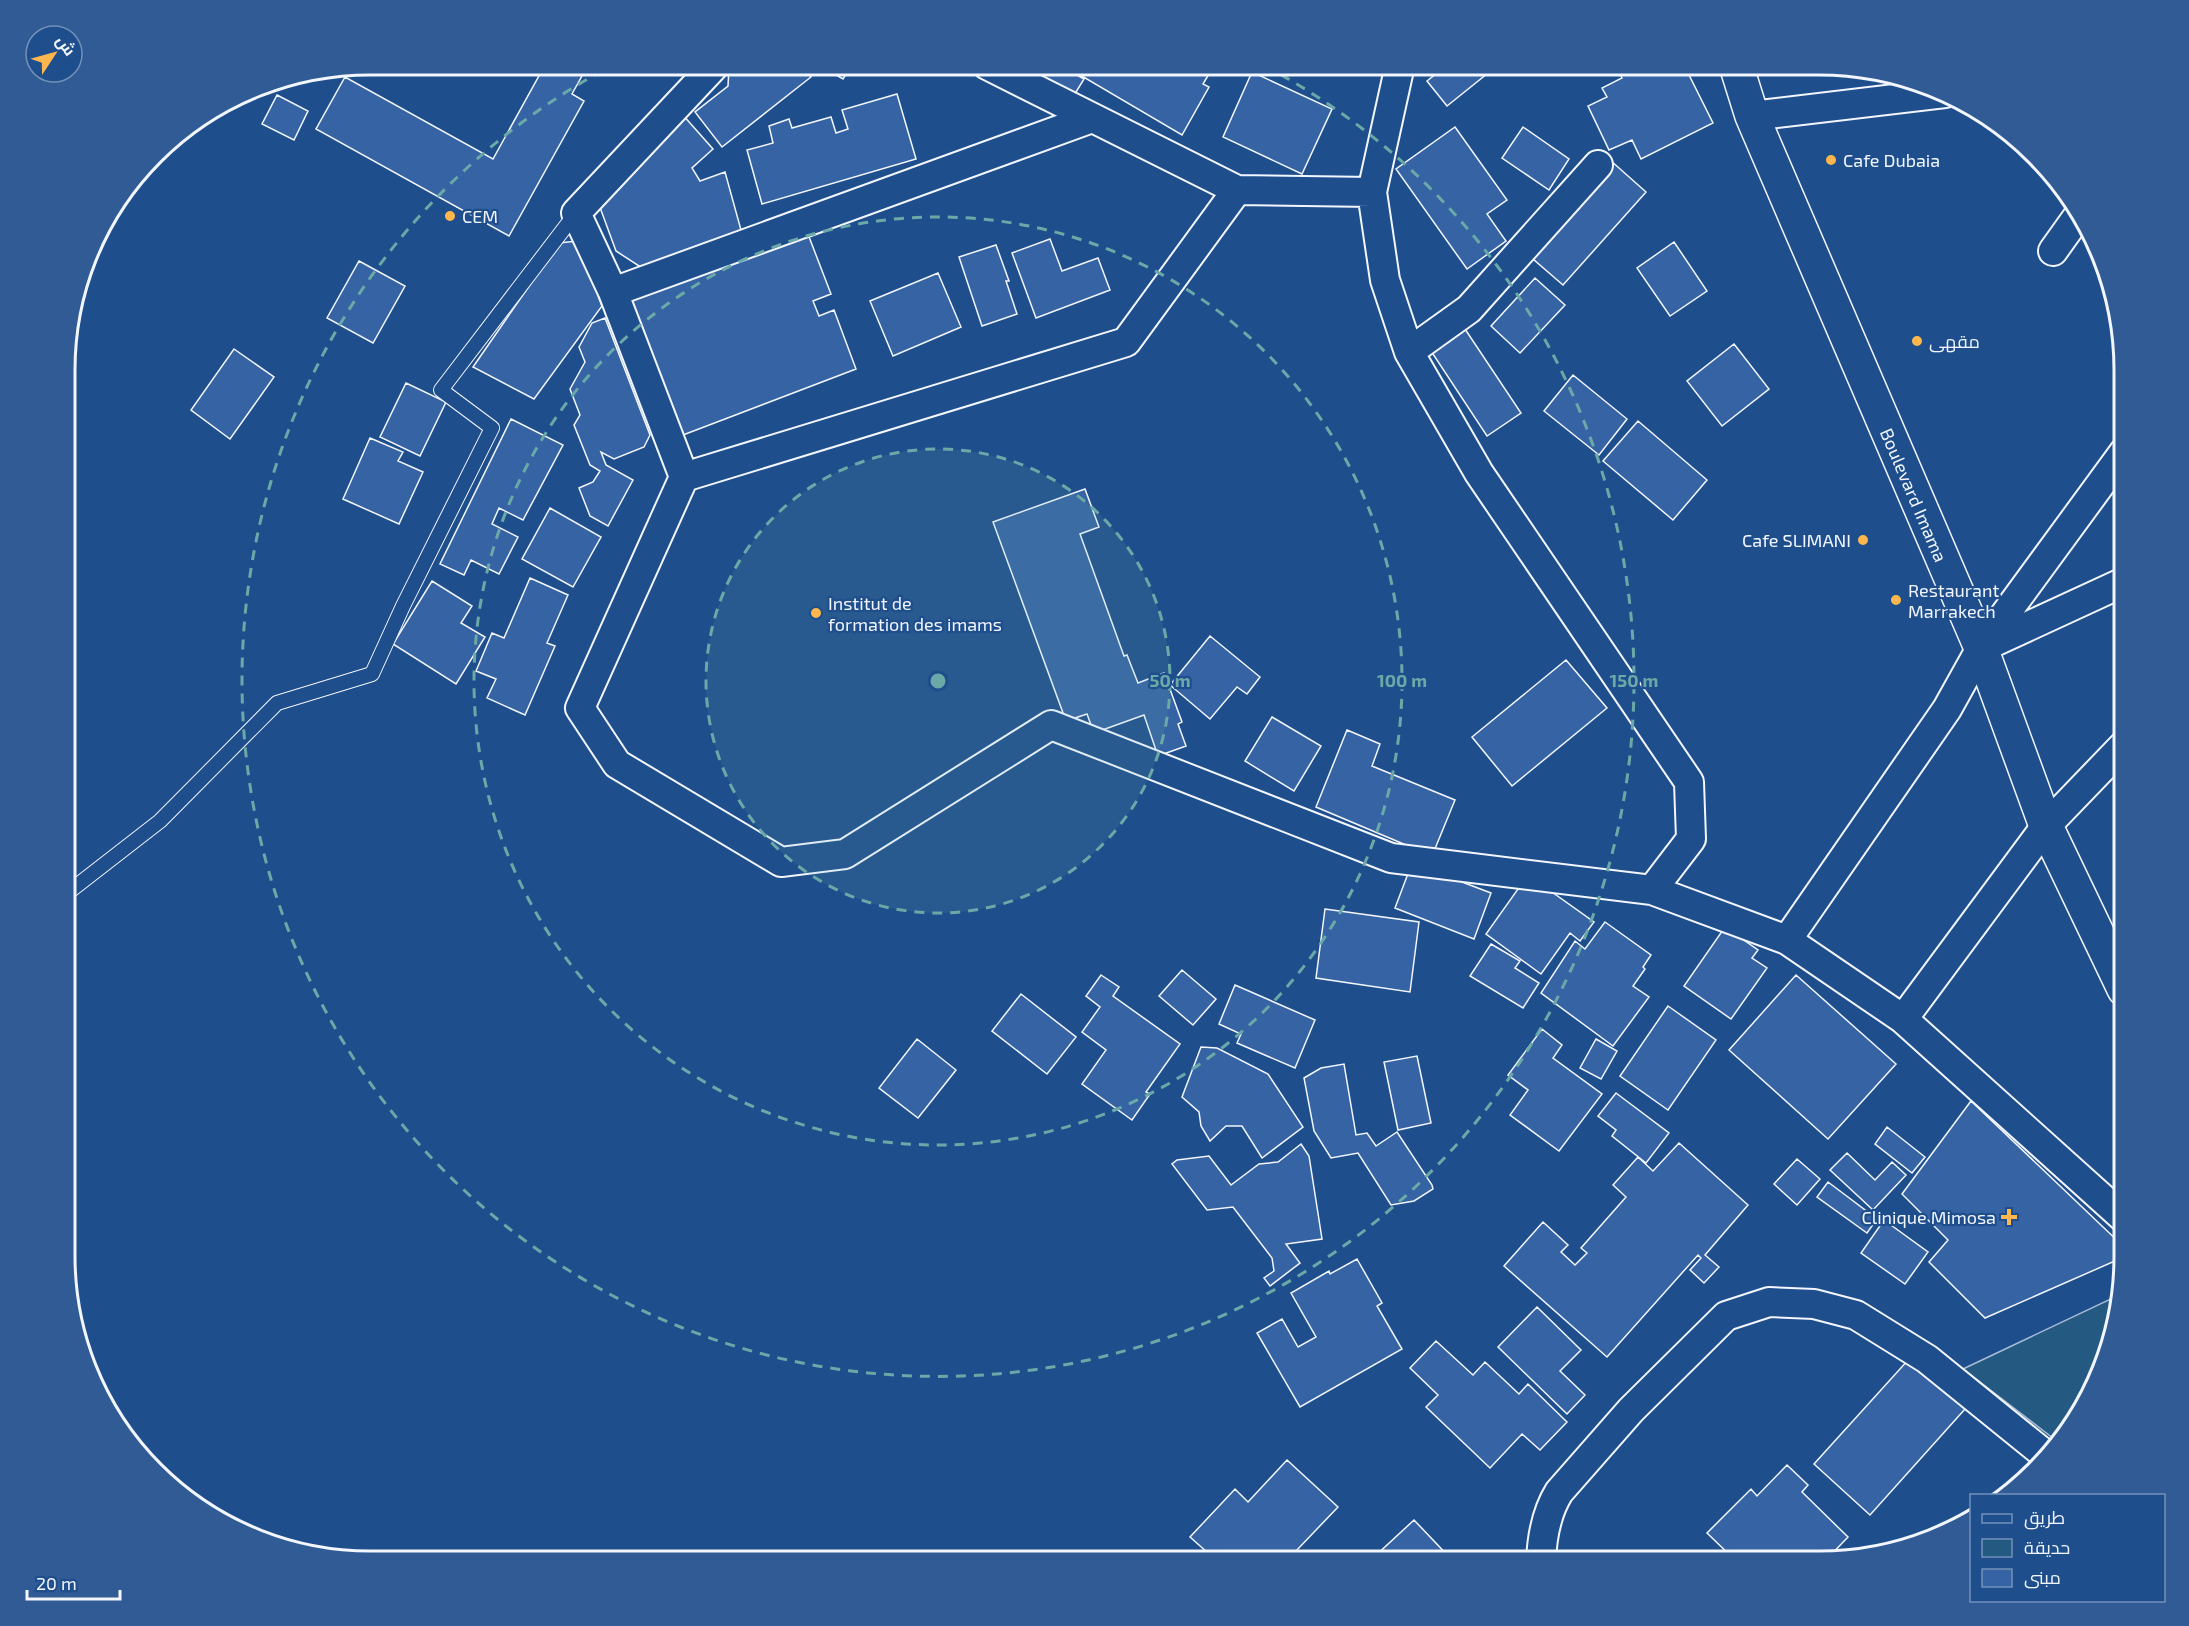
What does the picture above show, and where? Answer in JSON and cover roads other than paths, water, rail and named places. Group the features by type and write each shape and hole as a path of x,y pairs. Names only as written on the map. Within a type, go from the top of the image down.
{"main road":[{"name":"Boulevard Imama","path":"1739,75 1752,116 1981,648 2046,826 2114,968"}],"street":[{"path":"706,75 576,213 613,292 684,477 580,708 617,764 782,862 845,854 1052,725 1391,858 1652,890 1787,940 1903,1018 2114,1209"},
{"path":"1007,75 1237,190 1372,192"},
{"path":"1393,75 1372,192 1385,280 1409,352 1479,473 1689,782 1691,839 1652,890"},
{"path":"1752,116 1927,95"},
{"path":"613,292 1092,118"},
{"path":"1409,352 1469,309 1598,165"},
{"path":"684,477 1126,342 1237,190"},
{"path":"2053,251 2074,222"},
{"path":"1787,940 1947,709 1981,648 2114,466"},
{"path":"1981,648 2114,587"},
{"path":"1903,1018 2046,826 2114,755"},
{"path":"1541,1551 1550,1507 1554,1499 1631,1410 1726,1316 1769,1302 1814,1304 1856,1315 1927,1359 2040,1451"}],"lane":[{"path":"75,887 160,821 277,703 372,674 403,606 492,428 441,390 576,213"}],"place":[{"name":"Cafe Dubaia","path":"1831,160"},
{"name":"CEM","path":"450,216"},
{"name":"مقهى","path":"1917,341"},
{"name":"Cafe SLIMANI","path":"1863,540"},
{"name":"Restaurant Marrakech","path":"1896,600"},
{"name":"Institut de formation des imams","path":"816,613"},
{"name":"Clinique Mimosa","path":"2009,1217"}]}
